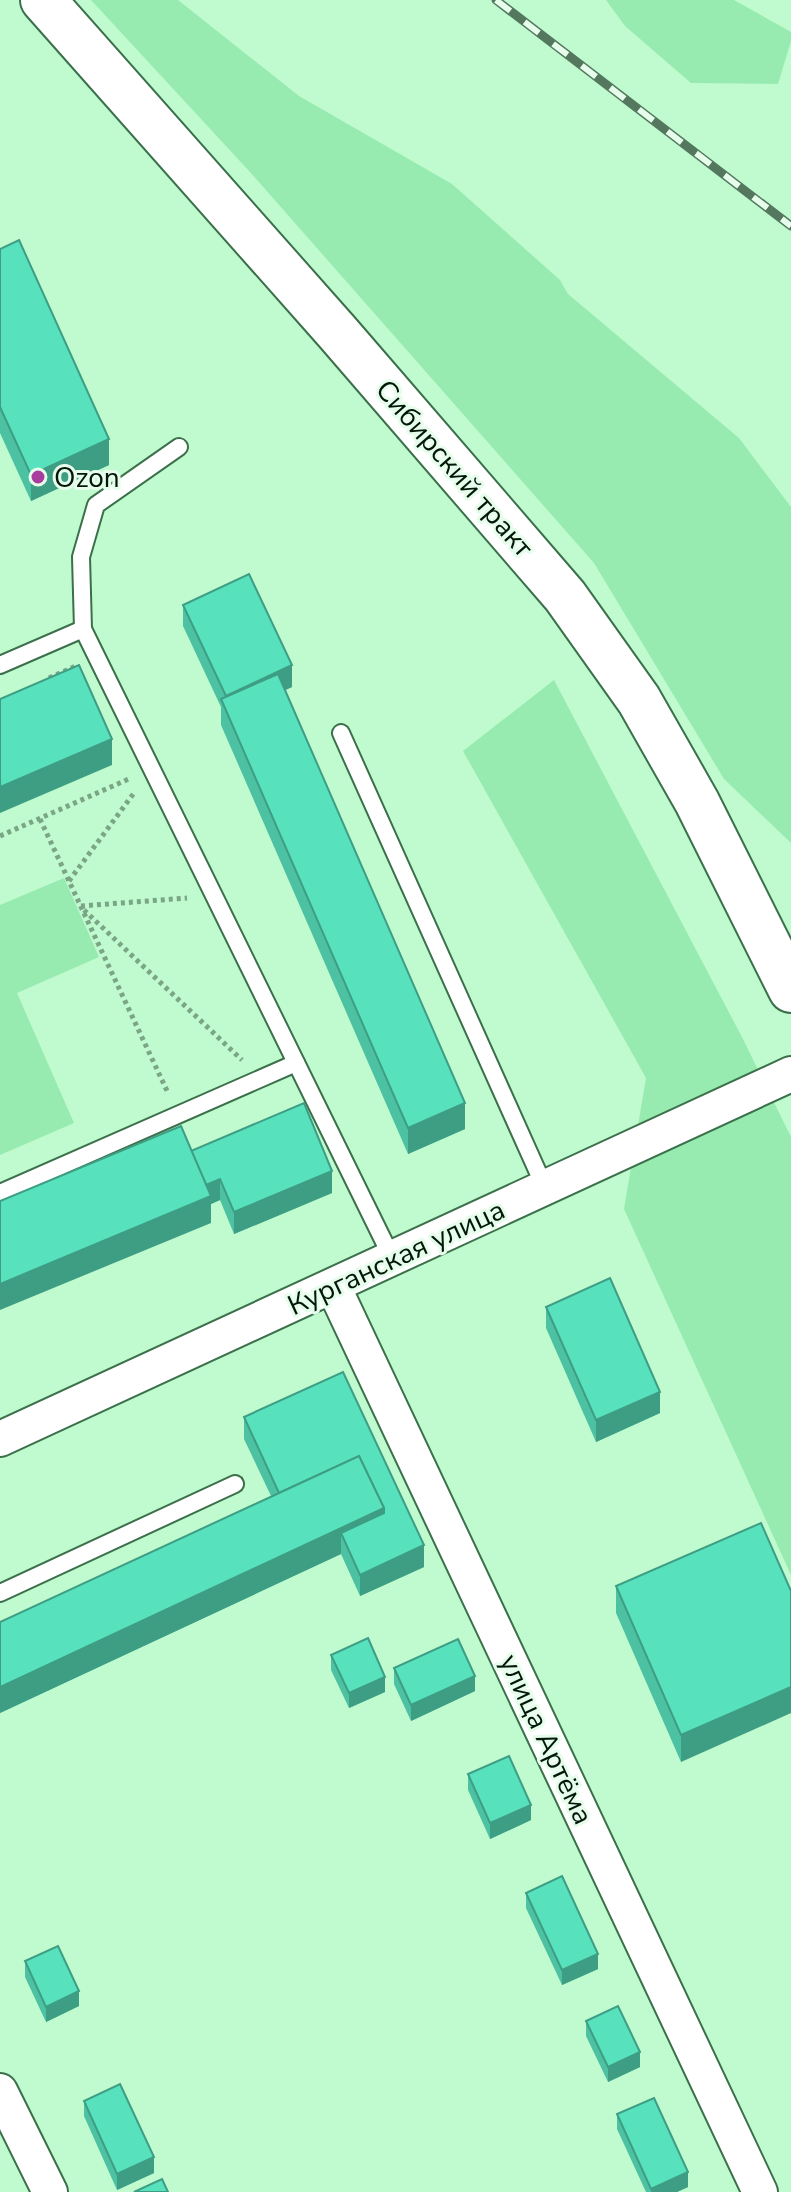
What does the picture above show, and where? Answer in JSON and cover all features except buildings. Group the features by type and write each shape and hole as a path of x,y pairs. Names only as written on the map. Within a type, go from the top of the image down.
{"main road":[{"name":"Сибирский тракт","path":"43,0 338,333 565,596 639,700 697,802 791,990"}],"street":[{"name":"Курганская улица","path":"0,1439 791,1074"},
{"name":"улица Артёма","path":"333,1286 760,2192"},
{"path":"0,2091 50,2192"}],"lane":[{"path":"179,447 96,505 81,557 83,629 392,1258"},
{"path":"0,665 83,629"},
{"path":"341,733 545,1188"},
{"path":"0,1193 296,1063"},
{"path":"0,1593 235,1484"}],"path":[{"path":"41,681 96,657"},
{"path":"0,836 151,769"},
{"path":"69,881 151,769"},
{"path":"40,819 178,1115"},
{"path":"81,906 214,896"},
{"path":"81,906 261,1078"}],"green space":[{"path":"91,0 178,0 299,96 452,184 560,280 568,294 739,438 791,507 791,843 724,779 594,563 250,172"},
{"path":"606,0 734,0 791,32 778,84 691,83 625,26"},
{"path":"554,680 743,1039 791,1137 791,1575 624,1209 646,1078 463,751"},
{"path":"64,878 99,957 17,993 74,1123 0,1155 0,905"}],"railway":[{"path":"496,0 791,226"}],"place":[{"name":"Ozon","path":"38,477"}]}
